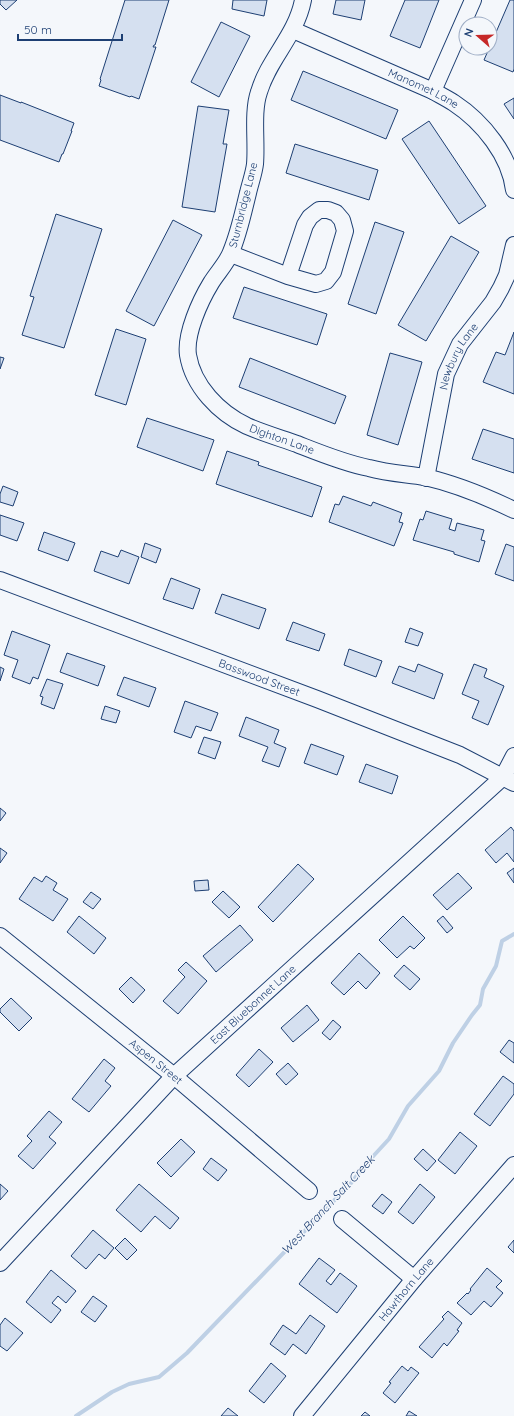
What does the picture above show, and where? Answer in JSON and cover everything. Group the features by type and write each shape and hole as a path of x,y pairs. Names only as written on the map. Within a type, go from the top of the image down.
{"street":[{"name":"Sturnbridge Lane","path":"231,254 240,228 255,165 255,120 258,93 264,78 293,30 302,10 303,0"},
{"path":"433,91 473,0"},
{"name":"Manomet Lane","path":"293,30 433,91 455,103 483,129 493,141 503,158 514,183"},
{"path":"231,254 288,276 316,284 326,281 333,272 345,231 342,220 336,213 328,210 319,210 310,217 305,225 288,276"},
{"name":"Newbury Lane","path":"426,478 446,374 460,344 493,302 507,275 514,245"},
{"name":"Dighton Lane","path":"231,254 210,285 196,311 190,334 188,354 202,389 230,417 247,426 346,463 451,484 514,510"},
{"name":"Basswood Street","path":"0,580 460,755 508,780"},
{"name":"East Bluebonnet Lane","path":"0,1263 174,1076 508,780 514,756"},
{"name":"Aspen Street","path":"0,936 174,1076 309,1191"},
{"name":"Hawthorn Lane","path":"302,1416 414,1279 514,1165"},
{"path":"342,1219 414,1279"}],"building":[{"path":"0,0 17,0 6,10 0,4"},
{"path":"125,0 169,0 155,45 153,47 156,47 139,99 99,86"},
{"path":"233,0 267,0 264,16 232,9"},
{"path":"336,0 365,0 361,20 333,14"},
{"path":"405,0 439,0 420,48 390,36"},
{"path":"510,0 514,0 513,72 484,60 486,56 498,56 498,28"},
{"path":"221,22 250,36 219,97 191,82"},
{"path":"303,71 398,110 386,139 291,100"},
{"path":"0,95 74,123 59,162 0,140"},
{"path":"514,98 514,119 504,104"},
{"path":"198,106 229,110 223,144 227,144 215,212 182,207"},
{"path":"429,121 486,206 459,224 402,139"},
{"path":"295,144 378,170 369,200 286,173"},
{"path":"56,214 102,229 64,348 22,335 34,297 30,296"},
{"path":"173,220 202,235 154,326 126,311"},
{"path":"375,222 404,232 376,314 348,304"},
{"path":"451,236 479,252 426,341 398,325"},
{"path":"244,287 327,314 317,345 233,318"},
{"path":"116,329 146,339 126,405 95,395"},
{"path":"514,332 514,394 483,382 496,352 505,355"},
{"path":"390,353 422,362 398,445 367,435"},
{"path":"0,357 4,358 0,369"},
{"path":"250,358 346,396 335,424 239,387"},
{"path":"147,418 214,440 203,471 137,447"},
{"path":"483,429 514,439 514,473 472,459"},
{"path":"227,451 259,462 258,465 322,487 312,517 216,484"},
{"path":"3,486 18,492 13,506 0,502 0,494"},
{"path":"343,496 371,506 373,502 402,513 399,522 403,523 394,546 329,522 335,504 339,505"},
{"path":"426,511 452,519 449,529 455,531 457,523 484,530 481,540 485,541 479,562 454,554 454,552 413,540 420,519 423,520"},
{"path":"0,515 24,523 17,541 0,535"},
{"path":"44,532 75,543 68,561 38,550"},
{"path":"145,543 161,549 156,563 141,557"},
{"path":"506,544 514,547 514,581 495,574"},
{"path":"121,550 139,557 129,584 94,571 101,551 118,557"},
{"path":"171,578 200,589 193,609 163,599"},
{"path":"222,594 266,609 259,629 215,613"},
{"path":"293,622 325,634 319,651 286,640"},
{"path":"410,628 423,633 418,646 405,642"},
{"path":"12,631 50,645 38,679 33,677 30,684 12,677 18,660 4,655"},
{"path":"349,649 382,661 376,677 344,665"},
{"path":"67,653 105,666 98,686 60,672"},
{"path":"418,664 443,674 434,699 392,683 399,666 415,672"},
{"path":"474,664 487,669 484,677 504,686 488,725 472,718 479,701 462,694"},
{"path":"0,667 4,669 0,681"},
{"path":"124,677 156,688 149,707 117,695"},
{"path":"47,679 63,684 54,709 41,704 43,697 40,696"},
{"path":"185,701 218,713 211,731 196,726 191,738 174,732"},
{"path":"105,706 120,711 116,723 101,719"},
{"path":"246,717 279,730 274,743 286,748 279,767 262,761 268,747 239,736"},
{"path":"204,737 221,742 215,759 198,753"},
{"path":"311,744 344,756 337,775 304,763"},
{"path":"366,764 398,776 392,794 359,782"},
{"path":"0,808 6,813 0,821"},
{"path":"511,827 514,831 514,862 507,853 496,863 485,850"},
{"path":"0,848 7,853 0,863"},
{"path":"298,864 314,879 273,922 258,907"},
{"path":"514,868 514,883 507,873"},
{"path":"458,873 472,888 447,910 433,895"},
{"path":"46,876 57,883 53,890 68,899 53,921 19,899 34,877 42,882"},
{"path":"208,880 209,890 195,891 194,881"},
{"path":"223,891 240,907 229,918 212,902"},
{"path":"91,892 101,899 93,909 83,902"},
{"path":"79,916 106,938 94,954 67,932"},
{"path":"403,916 425,938 414,949 410,946 397,958 379,940"},
{"path":"443,916 453,928 447,933 437,921"},
{"path":"240,925 253,940 216,972 203,956"},
{"path":"359,953 380,973 366,989 358,981 344,995 331,983"},
{"path":"186,962 207,981 178,1014 163,1001 185,977 178,970"},
{"path":"404,965 420,979 410,990 394,976"},
{"path":"131,977 145,990 133,1003 119,989"},
{"path":"11,998 32,1018 19,1031 0,1012 0,1009"},
{"path":"307,1005 319,1020 293,1042 281,1028"},
{"path":"333,1020 341,1027 330,1040 322,1033"},
{"path":"509,1040 514,1043 514,1063 500,1052"},
{"path":"259,1049 273,1062 249,1087 236,1075"},
{"path":"104,1059 115,1068 105,1081 111,1086 89,1112 72,1099"},
{"path":"288,1063 298,1074 286,1085 276,1074"},
{"path":"503,1076 514,1084 514,1094 490,1126 474,1114"},
{"path":"49,1111 62,1122 49,1137 56,1143 33,1169 18,1156 32,1141 27,1136"},
{"path":"460,1132 477,1146 455,1174 438,1160"},
{"path":"181,1139 195,1152 171,1177 157,1163"},
{"path":"423,1149 436,1161 427,1171 414,1159"},
{"path":"211,1158 227,1170 218,1181 203,1169"},
{"path":"0,1184 8,1191 0,1200"},
{"path":"139,1184 179,1218 170,1229 155,1216 141,1232 116,1210"},
{"path":"420,1184 435,1197 413,1224 398,1212"},
{"path":"382,1194 392,1202 383,1214 372,1206"},
{"path":"93,1230 114,1248 105,1259 99,1254 86,1269 71,1256"},
{"path":"125,1238 137,1250 127,1260 115,1248"},
{"path":"514,1240 514,1253 508,1247"},
{"path":"319,1258 335,1270 326,1281 331,1285 340,1273 357,1286 337,1313 299,1284"},
{"path":"487,1268 502,1281 496,1287 503,1293 491,1307 484,1301 471,1315 457,1303 467,1293 468,1294 471,1290 470,1289"},
{"path":"51,1270 76,1291 66,1303 58,1296 52,1303 61,1310 51,1323 26,1302"},
{"path":"93,1296 107,1306 95,1322 81,1312"},
{"path":"448,1311 462,1323 457,1330 459,1331 447,1346 444,1343 432,1358 419,1347 444,1319 442,1317"},
{"path":"310,1315 325,1326 306,1354 293,1344 285,1355 270,1344 283,1325 296,1334"},
{"path":"5,1318 23,1333 7,1351 0,1346 0,1325"},
{"path":"271,1363 286,1376 264,1403 249,1391"},
{"path":"402,1366 408,1371 411,1367 419,1373 395,1403 383,1393 391,1383 389,1382"},
{"path":"228,1408 238,1416 221,1416"},
{"path":"409,1411 417,1416 406,1416"},
{"path":"365,1412 370,1416 361,1416"}],"waterway":[{"name":"West Branch Salt Creek","path":"76,1416 112,1392 129,1384 159,1377 187,1353 351,1183 389,1139 408,1106 439,1071 453,1043 480,1005 483,989 496,966 502,941 514,934"}]}
